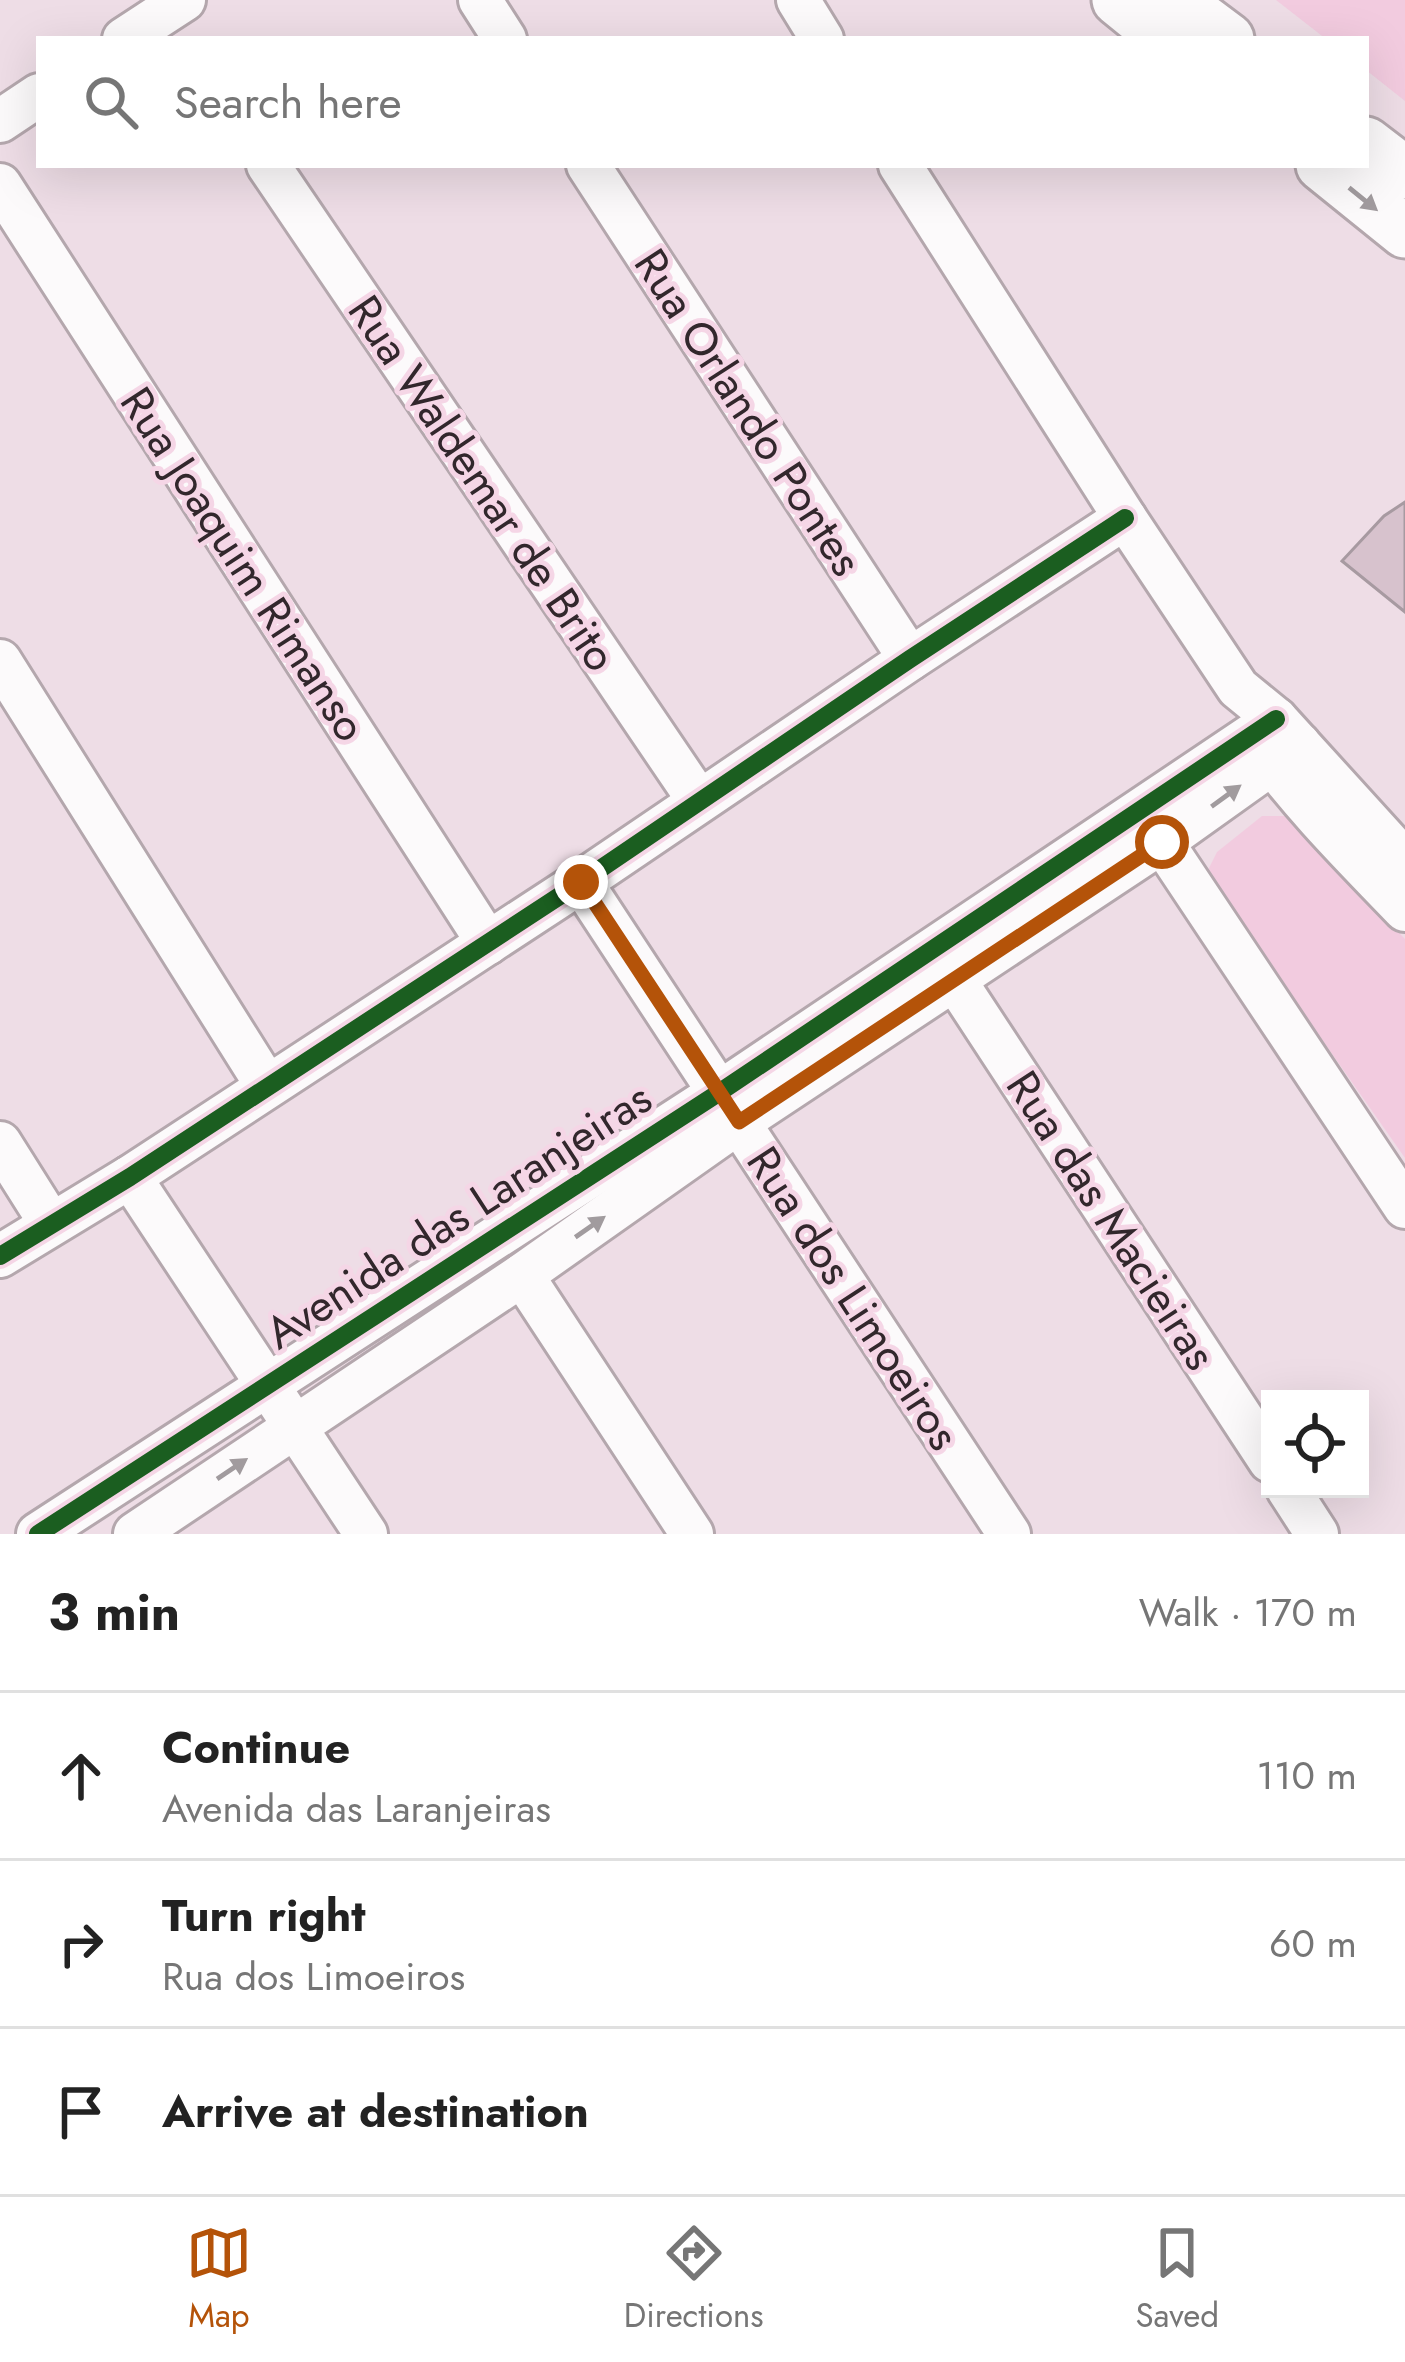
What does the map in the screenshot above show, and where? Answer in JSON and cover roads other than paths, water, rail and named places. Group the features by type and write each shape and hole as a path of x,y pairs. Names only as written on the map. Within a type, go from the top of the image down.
{"main road":[{"path":"1118,0 1162,36"},
{"path":"1176,0 1224,36"},
{"path":"1369,145 1405,173"},
{"path":"1326,168 1405,232"}],"street":[{"path":"480,0 504,36"},
{"path":"798,0 820,36"},
{"path":"131,36 177,17"},
{"path":"0,121 36,97"},
{"name":"Rua Waldemar de Brito","path":"270,168 699,801"},
{"name":"Rua Orlando Pontes","path":"590,168 910,659"},
{"path":"902,168 1125,518 1274,740 1385,839 1405,910"},
{"name":"Rua Joaquim Rimanso","path":"0,185 488,943"},
{"path":"0,1256 130,1177 581,882 1125,518"},
{"path":"0,661 267,1086"},
{"name":"Avenida das Laranjeiras","path":"38,1534 268,1384 729,1107 954,979 1162,842 1274,740"},
{"name":"Avenida das Laranjeiras","path":"135,1534 522,1275 729,1107 1274,740"},
{"path":"1162,842 1405,1207"},
{"name":"Rua dos Limoeiros","path":"581,882 1009,1534"},
{"name":"Rua das Macieiras","path":"954,979 1261,1448"},
{"path":"0,1143 51,1224"},
{"path":"130,1177 366,1534"},
{"path":"522,1275 692,1534"},
{"path":"1294,1498 1318,1534"}]}
